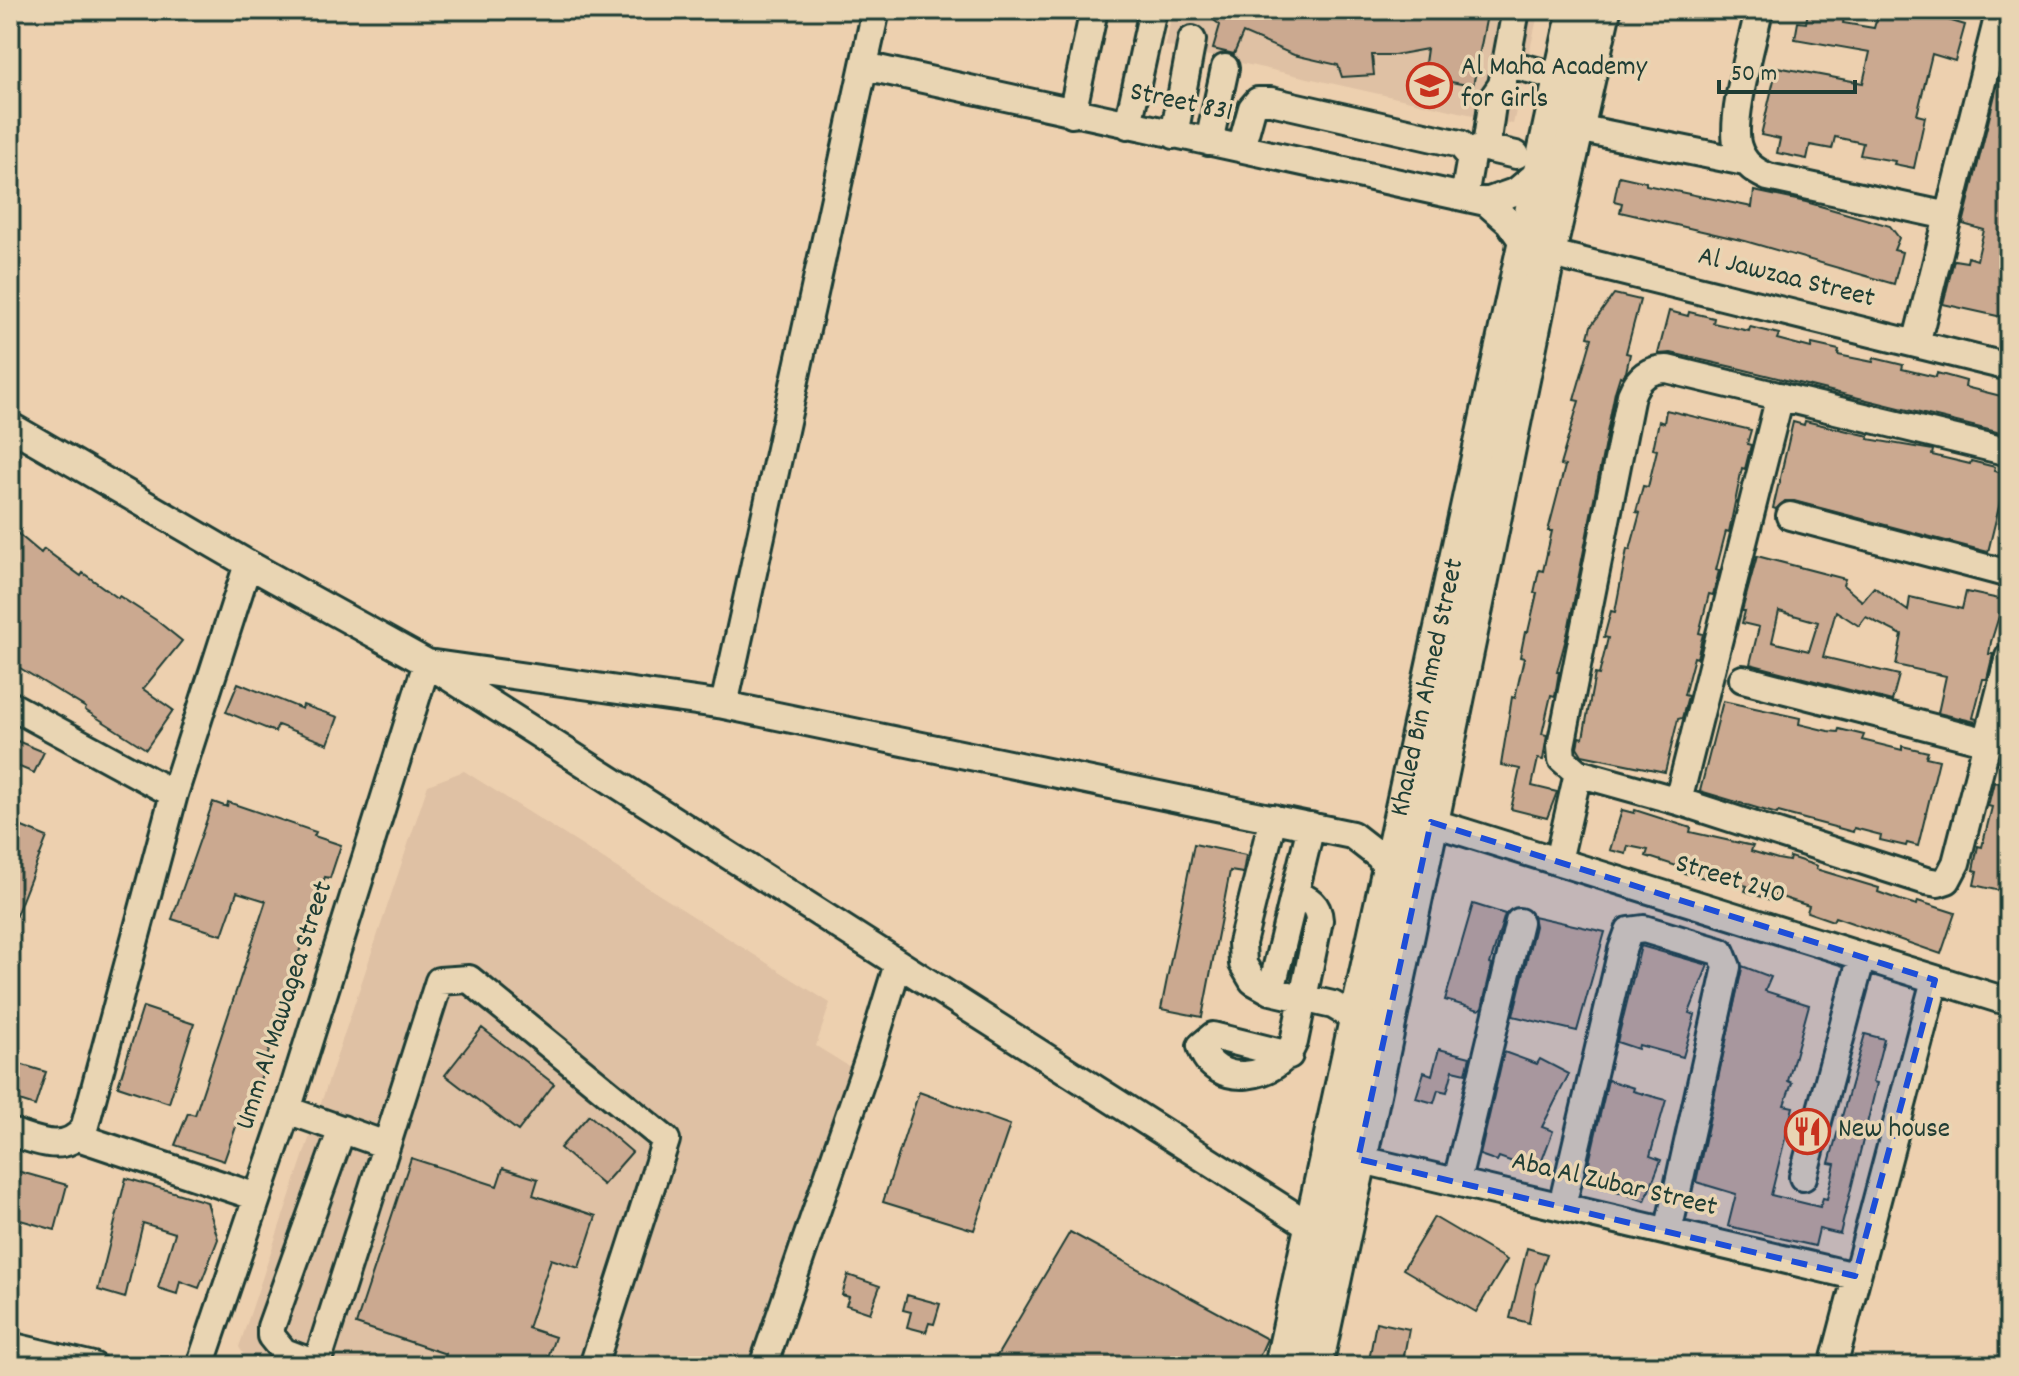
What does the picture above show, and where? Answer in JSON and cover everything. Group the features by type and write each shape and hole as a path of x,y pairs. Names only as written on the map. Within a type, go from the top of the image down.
{"main road":[{"name":"Khaled Bin Ahmed Street","path":"1537,250 1502,155 1562,78 1576,10"},
{"name":"Khaled Bin Ahmed Street","path":"1315,1366 1358,1159 1417,816 1537,250 1577,128 1603,10"},
{"name":"Khaled Bin Ahmed Street","path":"1282,1366 1389,871 1417,816"}],"street":[{"path":"724,705 876,10"},
{"path":"1072,114 1094,10"},
{"path":"1128,125 1153,10"},
{"path":"1475,200 1517,191 1502,155 1493,98 1504,74 1516,10"},
{"path":"1759,10 1736,123 1738,150 1745,162 1768,177 1948,216"},
{"path":"1916,344 2000,10"},
{"path":"1174,135 1192,40"},
{"name":"Street 831","path":"864,66 1475,200"},
{"path":"1209,142 1225,68"},
{"path":"1504,74 1562,78"},
{"path":"1241,148 1252,108 1265,99 1502,155"},
{"path":"1577,128 1745,162"},
{"path":"1475,200 1471,164 1502,155"},
{"path":"1475,200 1509,222 1537,250"},
{"name":"Al Jawzaa Street","path":"1537,250 2009,367"},
{"path":"2009,452 1667,369 1648,372 1635,386 1561,746 1562,759 1578,773 1678,801 1938,883 1947,880 1954,872 2009,657"},
{"path":"1678,801 1780,396"},
{"path":"10,426 427,663 1312,1227"},
{"path":"1790,516 2009,574"},
{"path":"10,1132 59,1145 78,1137 87,1120 174,794 248,564"},
{"path":"427,663 724,705 1311,826 1352,835 1379,856 1389,871"},
{"name":"Umm Al Mawagea Street","path":"200,1366 287,1110 427,663"},
{"path":"1743,679 1988,742"},
{"path":"10,705 174,794"},
{"path":"1558,861 1578,773"},
{"path":"1352,835 1417,816"},
{"name":"Street 240","path":"1417,816 2009,1002"},
{"path":"1273,818 1242,943 1243,964 1253,981 1271,991 1333,1005 1357,1019"},
{"path":"1271,991 1311,826"},
{"path":"1289,1055 1318,911 1314,903 1295,894"},
{"path":"1457,1181 1519,922"},
{"path":"1562,1206 1622,950 1629,931 1644,929 1721,952 1727,967 1668,1232"},
{"path":"1803,1177 1862,956"},
{"path":"763,1366 870,1055 898,964"},
{"path":"342,1129 271,1327 271,1336 284,1352 316,1365 439,981 469,979 666,1140 593,1366"},
{"path":"1833,1366 1935,980"},
{"path":"287,1110 386,1145"},
{"path":"78,1137 257,1197"},
{"name":"Aba Al Zubar Street","path":"1358,1159 1855,1276"},
{"path":"10,1346 93,1366"}],"highlighted area":[{"path":"1431,822 1935,980 1855,1276 1358,1159"}],"shaded area":[{"name":"Al Maha Academy for Girls","path":"1173,10 1539,10 1513,124 1165,46"},
{"path":"464,771 830,1003 816,1046 850,1067 751,1366 251,1366 239,1347 428,785"}],"building":[{"path":"1219,10 1488,10 1473,86 1423,77 1427,49 1372,55 1374,75 1342,77 1338,65 1294,55 1243,33 1234,54 1213,49 1220,25 1210,17"},
{"path":"1879,10 1940,10 1938,17 1965,25 1955,61 1932,54 1917,115 1925,117 1914,168 1860,155 1863,143 1835,137 1832,149 1810,145 1807,159 1777,153 1780,139 1761,135 1777,67 1863,83 1870,52 1795,39 1798,22 1806,23 1808,12 1844,18 1843,23 1874,28"},
{"path":"2008,42 2009,94 1999,134 2009,136 2009,284 2002,317 1943,304 1954,260 1967,262 1968,257 1977,260 1984,230 1963,224"},
{"path":"1619,176 1646,182 1646,185 1752,207 1754,191 1890,226 1899,238 1894,250 1902,252 1894,284 1745,241 1620,212 1622,203 1614,201"},
{"path":"1614,294 1640,300 1626,353 1630,354 1626,372 1620,376 1615,392 1568,631 1557,672 1555,696 1551,695 1542,734 1547,735 1543,760 1538,759 1532,786 1557,792 1547,818 1511,809 1520,769 1501,765 1512,697 1515,698 1524,658 1520,657 1525,632 1528,632 1537,593 1534,593 1539,570 1543,571 1552,531 1548,531 1565,466 1560,465 1579,401 1574,400 1592,338 1588,337 1591,326"},
{"path":"1669,311 1714,318 1713,323 1749,331 1750,327 1779,334 1777,339 1811,348 1812,344 1839,350 1838,355 1873,362 1874,358 1903,365 1902,369 1936,377 1937,373 1966,381 1965,387 2009,398 2001,433 1737,368 1671,353 1658,354"},
{"path":"1666,410 1751,430 1747,444 1751,445 1745,469 1742,468 1729,532 1726,531 1716,570 1719,571 1713,595 1709,594 1699,633 1703,634 1684,695 1688,696 1682,718 1678,719 1665,772 1582,755 1577,747 1579,737 1583,738 1595,674 1599,675 1611,611 1615,612 1627,549 1630,550 1640,513 1636,512 1643,486 1648,487 1657,450 1653,449 1659,421 1664,423"},
{"path":"1805,421 1869,436 1868,439 1933,450 1932,455 1995,467 1994,471 2007,474 1988,552 1794,501 1785,501 1773,508 1793,422 1804,425"},
{"path":"10,527 41,553 44,549 81,576 83,573 156,620 182,641 143,689 173,710 146,749 10,662"},
{"path":"1757,556 1845,579 1843,585 1862,601 1874,587 1908,611 1910,597 1962,609 1966,592 2004,600 1991,642 1989,654 1993,654 1987,679 1983,679 1973,718 1977,719 1976,722 1938,713 1946,676 1896,665 1902,635 1866,617 1859,626 1836,611 1823,657 1899,675 1892,701 1750,664 1759,627 1742,623 1745,611 1742,611","holes":["1779,611 1818,622 1809,651 1772,642"]},
{"path":"238,683 302,709 303,705 338,717 328,744 278,725 275,732 226,712"},
{"path":"1723,701 1800,718 1799,724 1828,731 1838,732 1839,729 1864,735 1862,740 1902,750 1902,746 1928,752 1926,757 1939,760 1918,846 1880,840 1881,835 1854,828 1853,832 1777,814 1700,791"},
{"path":"10,738 44,752 34,773 10,763"},
{"path":"1994,782 2009,786 2009,893 1974,885 1977,871 1973,870 1992,807 1988,806"},
{"path":"213,802 227,807 228,802 316,832 314,836 341,845 330,878 325,877 309,920 257,1090 244,1123 238,1121 224,1161 175,1145 188,1113 195,1115 266,901 237,892 222,935 172,919"},
{"path":"1622,810 1634,813 1635,810 1691,828 1690,832 1753,846 1751,851 1778,859 1789,861 1790,857 1817,866 1816,869 1879,888 1878,892 1900,900 1917,905 1918,901 1955,913 1941,954 1835,917 1833,921 1807,912 1809,906 1775,895 1773,901 1745,891 1747,886 1711,876 1710,879 1684,873 1686,869 1646,856 1648,850 1628,846 1626,854 1610,850"},
{"path":"10,822 47,837 11,928 10,928"},
{"path":"1194,844 1246,855 1243,873 1230,871 1202,1017 1161,1009"},
{"path":"1473,904 1505,914 1479,1010 1445,1000"},
{"path":"1533,916 1605,932 1577,1031 1513,1016 1535,926"},
{"path":"1641,946 1708,965 1689,1013 1695,1015 1683,1057 1617,1042"},
{"path":"1742,966 1771,977 1765,991 1809,1005 1788,1081 1792,1083 1784,1105 1793,1107 1771,1195 1820,1207 1823,1198 1827,1199 1835,1164 1829,1163 1865,1034 1884,1039 1873,1082 1877,1083 1840,1234 1819,1229 1815,1246 1728,1226 1736,1194 1696,1182"},
{"path":"143,1007 194,1024 169,1103 118,1086"},
{"path":"482,1028 554,1084 518,1131 445,1075"},
{"path":"1439,1049 1470,1057 1466,1073 1453,1070 1447,1092 1438,1090 1434,1103 1416,1098 1424,1072 1432,1075"},
{"path":"1504,1052 1537,1064 1540,1059 1569,1074 1542,1127 1553,1131 1538,1171 1499,1157 1497,1161 1480,1155"},
{"path":"10,1061 46,1072 35,1106 10,1098"},
{"path":"1608,1080 1666,1100 1650,1156 1661,1160 1645,1201 1585,1180"},
{"path":"919,1092 1010,1125 974,1230 883,1202"},
{"path":"589,1115 632,1152 603,1185 560,1148"},
{"path":"411,1158 497,1186 503,1168 538,1179 533,1195 596,1216 579,1268 551,1259 528,1328 555,1337 545,1366 442,1366 446,1354 356,1324"},
{"path":"10,1169 67,1185 55,1230 10,1217"},
{"path":"126,1178 207,1202 218,1239 199,1288 180,1281 177,1294 158,1288 175,1233 143,1223 125,1298 98,1290"},
{"path":"1434,1217 1507,1260 1476,1312 1403,1269"},
{"path":"1070,1232 1267,1339 1255,1366 991,1366"},
{"path":"1527,1248 1547,1254 1535,1289 1529,1323 1510,1318"},
{"path":"848,1275 880,1286 870,1313 846,1305 849,1297 842,1295"},
{"path":"907,1295 940,1304 934,1324 929,1323 926,1332 907,1327 911,1312 903,1310"},
{"path":"1376,1322 1409,1329 1402,1366 1368,1366"}],"place":[{"name":"Al Maha Academy for Girls","path":"1430,85"},
{"name":"New house","path":"1807,1131"}]}
